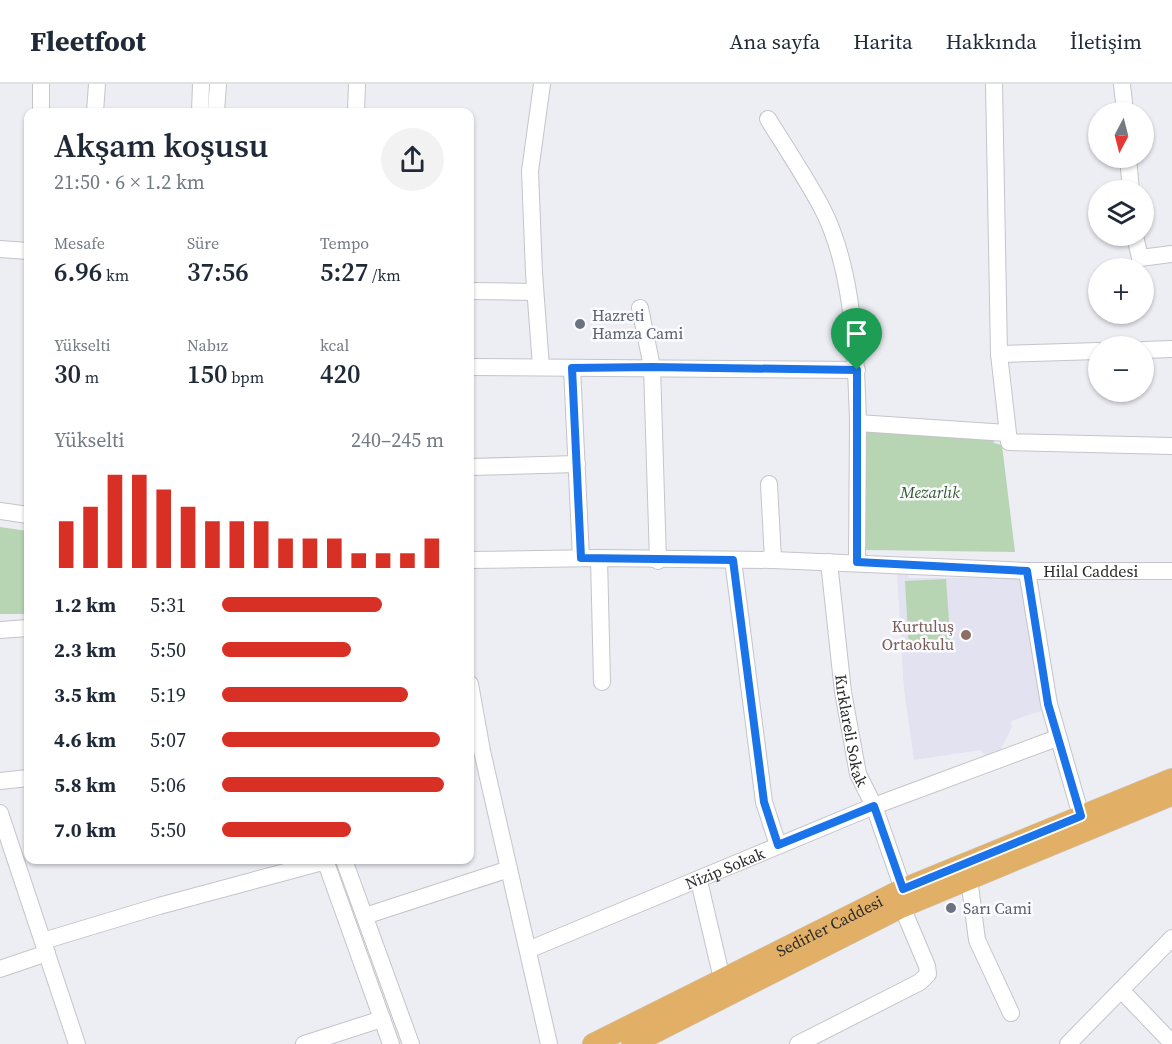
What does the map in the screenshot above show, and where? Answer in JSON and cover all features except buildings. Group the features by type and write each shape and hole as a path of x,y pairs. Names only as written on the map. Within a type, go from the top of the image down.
{"main road":[{"name":"Sedirler Caddesi","path":"592,1044 722,979 1081,816 1172,779"},
{"name":"Sedirler Caddesi","path":"632,1044 903,898 969,878 1172,795"}],"street":[{"path":"41,84 41,108"},
{"path":"95,108 97,84"},
{"path":"200,108 201,84"},
{"path":"216,108 218,84"},
{"path":"356,108 357,84"},
{"path":"541,367 530,171 542,84"},
{"path":"994,84 999,354 1009,442 1172,446"},
{"path":"1122,84 1124,102"},
{"path":"768,118 823,210 844,269 852,313 857,370 857,562"},
{"path":"1137,246 1140,258 1172,254"},
{"path":"0,249 24,251"},
{"path":"474,291 535,292"},
{"path":"640,308 652,367 658,561"},
{"path":"1154,350 1172,349"},
{"path":"999,354 1088,351"},
{"path":"474,367 857,370"},
{"path":"572,368 581,558"},
{"path":"858,423 1007,433"},
{"path":"474,467 577,464"},
{"path":"769,484 773,560"},
{"path":"0,511 24,514"},
{"path":"599,558 602,682"},
{"name":"Hilal Caddesi","path":"474,560 599,558 658,561 773,560 1027,571 1172,571"},
{"path":"733,560 764,802 778,845"},
{"name":"Kırklareli Sokak","path":"798,1044 920,982 928,974 874,806 858,774 845,704 829,562"},
{"path":"1027,571 1048,704 1081,816"},
{"path":"0,630 24,628"},
{"path":"474,705 549,1044"},
{"name":"Nizip Sokak","path":"528,950 699,881 778,845 874,806 1057,738"},
{"path":"0,781 24,778"},
{"path":"0,813 77,1044"},
{"path":"0,969 45,947 159,906 311,864"},
{"path":"327,864 391,1044"},
{"path":"345,864 411,1044"},
{"path":"364,916 509,869"},
{"path":"969,878 977,940 1011,1013"},
{"path":"699,881 722,979"},
{"path":"1068,1044 1172,938"},
{"path":"1121,990 1172,1043"},
{"path":"304,1044 382,1019"},
{"path":"1080,1031 1092,1044"}],"shaded area":[{"name":"Kurtuluş Ortaokulu","path":"897,573 908,574 909,578 1018,578 1021,582 1044,710 1011,721 1012,727 999,753 986,756 980,750 914,760 904,688"}],"green space":[{"name":"Mezarlık","path":"866,430 992,436 994,443 1002,445 1015,552 866,550"},
{"path":"0,527 24,530 24,614 0,614"},
{"path":"946,579 951,648 909,651 905,581"}],"place":[{"name":"Hazreti Hamza Cami","path":"580,324"},
{"name":"Kurtuluş Ortaokulu","path":"966,635"},
{"name":"Sarı Cami","path":"951,908"}],"route":[{"path":"572,368 857,370 857,562 1027,571 1048,704 1081,816 903,889 874,806 778,845 764,802 733,560 658,561 581,558 572,368"}]}
